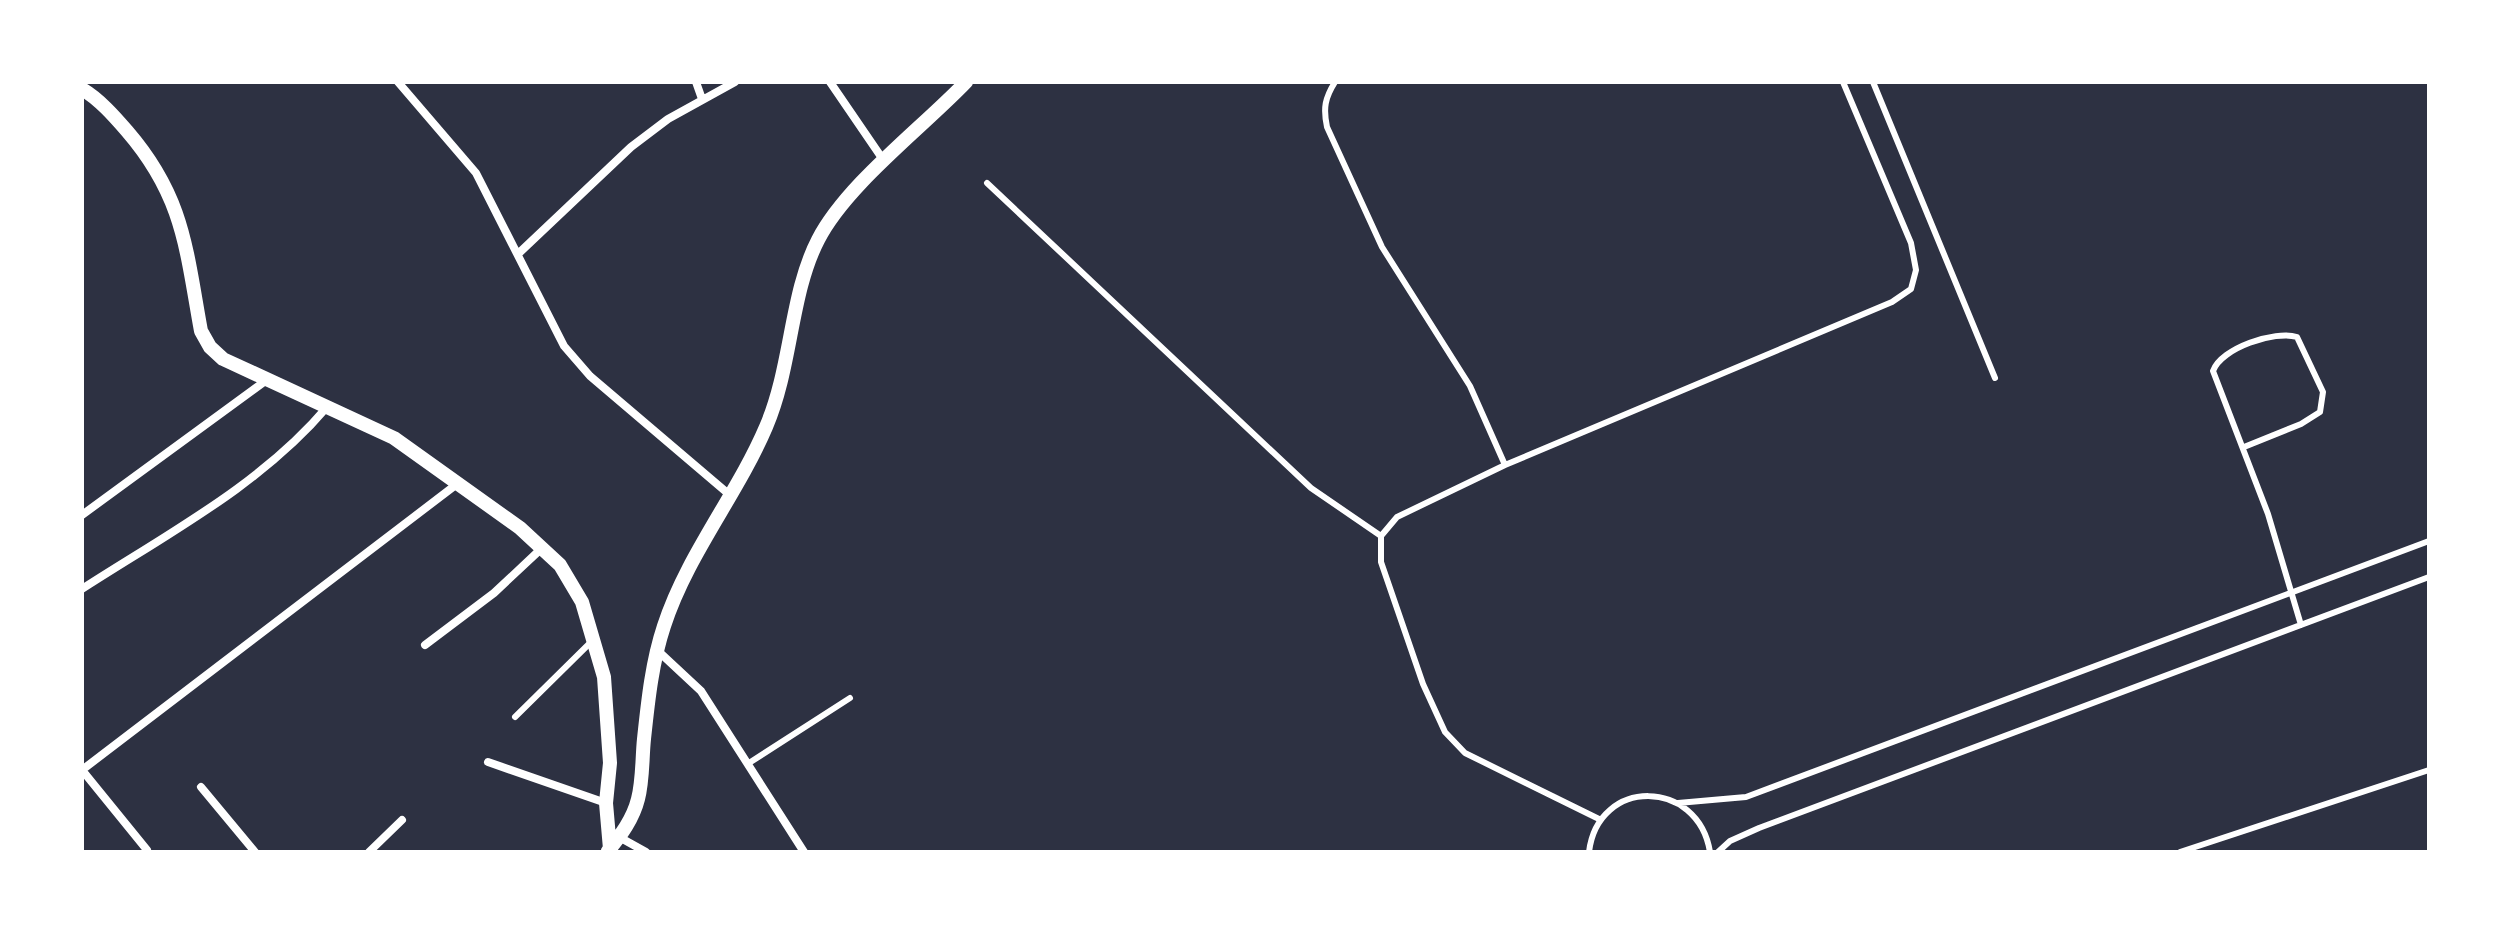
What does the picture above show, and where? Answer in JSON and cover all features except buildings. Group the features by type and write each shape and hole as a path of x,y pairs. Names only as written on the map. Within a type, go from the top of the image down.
{"street":[{"path":"398,82 476,173 564,346 590,376 732,497"},
{"path":"696,82 702,99"},
{"path":"519,253 631,147 702,99 735,82"},
{"path":"830,82 885,162"},
{"path":"612,846 639,797 647,707 657,650 681,585 732,497 767,426 786,372 806,272 818,240 837,212 966,82"},
{"path":"82,89 121,125 149,157 167,185 180,220 201,331 210,347 223,359 394,438 520,528 560,565 582,602 604,677 610,763 606,803 612,846"},
{"path":"82,515 268,379"},
{"path":"82,589 268,467 299,439 328,405"},
{"path":"147,850 82,770 457,484"},
{"path":"425,645 494,593 542,548"},
{"path":"657,650 701,691 804,852"},
{"path":"488,762 606,803"},
{"path":"201,787 255,852"},
{"path":"369,852 402,820"},
{"path":"612,846 646,852"}],"lane":[{"path":"1335,82 1326,96 1323,111 1327,127 1382,247 1470,386 1505,465"},
{"path":"1601,820 1465,753 1445,732 1423,684 1381,562 1381,536 1397,517 1505,465 1810,339 1892,302 1911,289 1916,270 1911,243 1843,82"},
{"path":"1873,82 1995,378"},
{"path":"987,183 1311,488 1381,536"},
{"path":"2244,447 2301,424 2320,412 2323,392 2297,337 2275,335 2216,361 2214,380 2244,447 2301,625"},
{"path":"1589,852 1591,838 1601,820 1612,808 1631,798 1647,795 1678,803 1746,797 2429,541"},
{"path":"1718,852 1730,841 1759,828 2429,577"},
{"path":"515,717 594,639"},
{"path":"749,763 850,698"},
{"path":"2180,852 2429,770"},
{"path":"1678,803 1695,816 1707,837 1710,852"}]}
